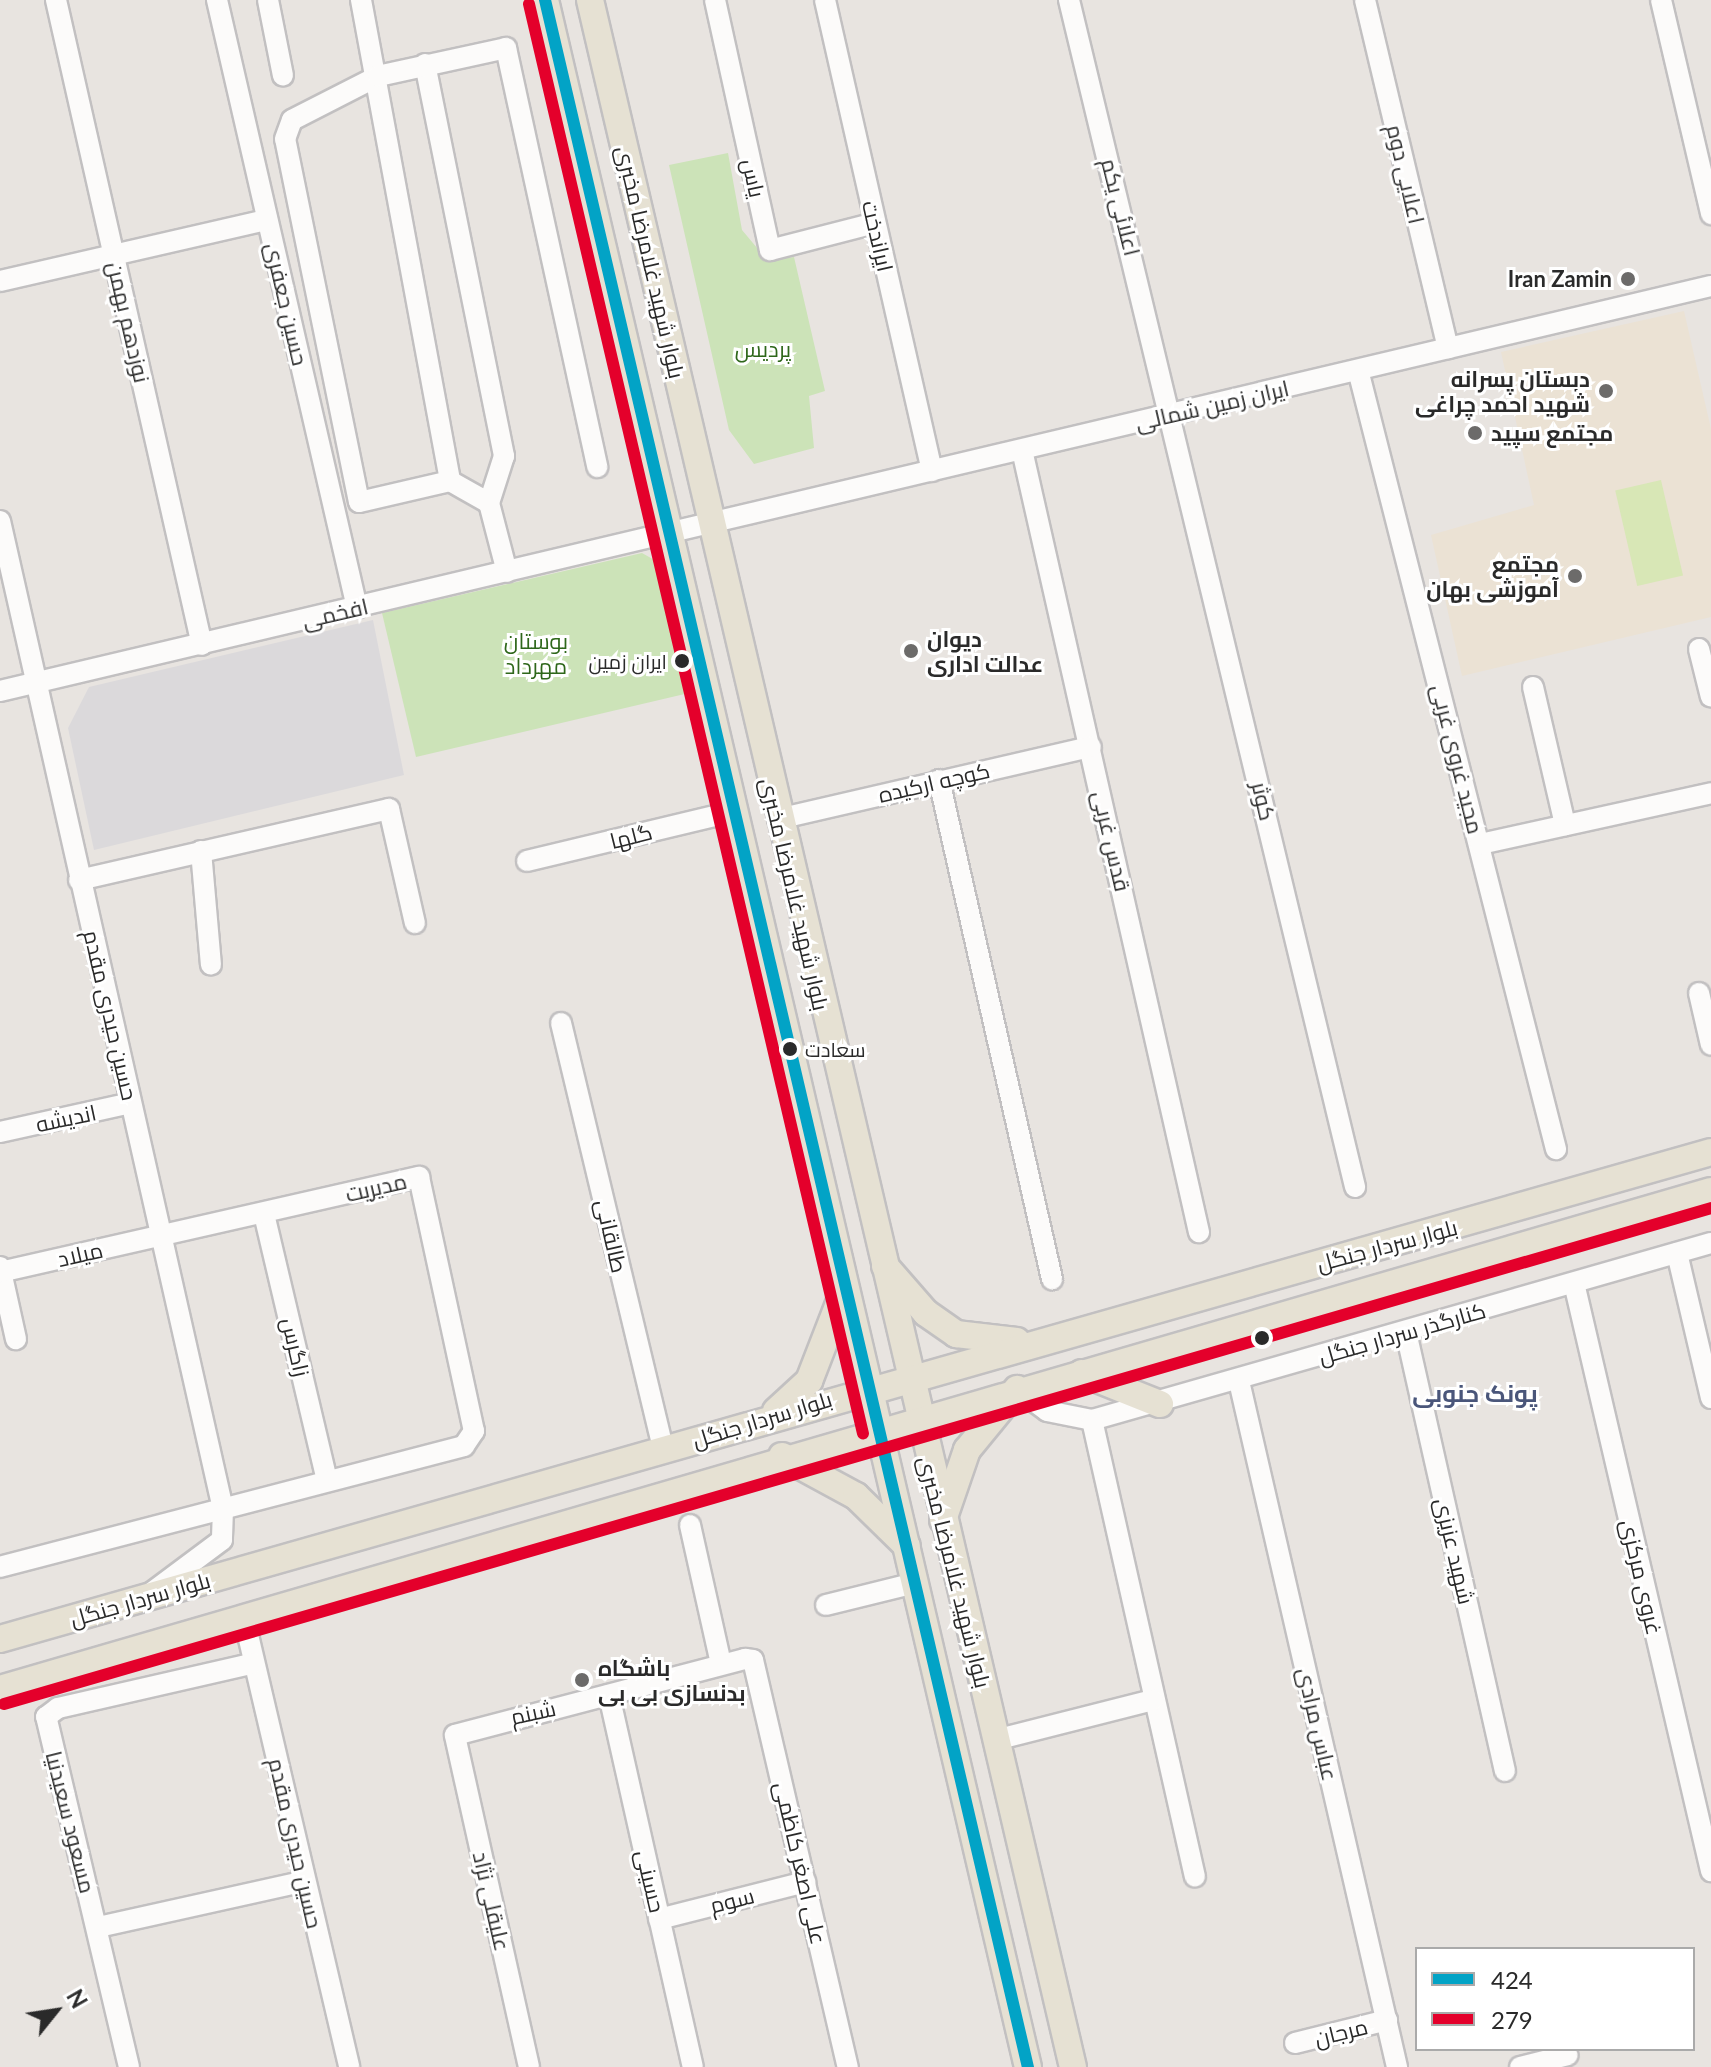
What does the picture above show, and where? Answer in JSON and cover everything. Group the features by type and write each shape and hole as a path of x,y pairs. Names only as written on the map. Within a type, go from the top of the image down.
{"main road":[{"name":"بلوار شهید غلامرضا مخبری","path":"545,0 1028,2067"},
{"name":"بلوار شهید غلامرضا مخبری","path":"590,0 878,1255 1073,2067"},
{"name":"بلوار سردار جنگل","path":"0,1639 663,1449 772,1414 1711,1152"},
{"name":"بلوار سردار جنگل","path":"0,1689 782,1456 1082,1373 1711,1191"},
{"path":"878,1255 902,1290 956,1334 1032,1343"},
{"path":"772,1414 809,1381 832,1336 845,1284"},
{"path":"1082,1373 1160,1404"},
{"path":"943,1520 967,1450 1017,1389"},
{"path":"782,1456 856,1496 907,1546"}],"street":[{"name":"نوزدهم بهمن","path":"56,0 202,645"},
{"name":"حسین جعفری","path":"217,0 357,608"},
{"path":"268,0 283,76"},
{"path":"361,0 378,76 450,481"},
{"name":"یاس","path":"715,0 770,250 875,223"},
{"name":"ایراندخت","path":"825,0 932,471"},
{"name":"اعلائی یکم","path":"1069,0 1173,414"},
{"name":"اعلایی دوم","path":"1365,0 1448,348"},
{"path":"1661,0 1711,214"},
{"path":"489,503 450,481 359,502 285,139 292,120 378,76 506,48 597,467"},
{"path":"425,64 504,456 489,503 507,572"},
{"path":"0,281 267,220"},
{"name":"ایران زمین شمالی","path":"670,534 1711,286"},
{"name":"مجید غروی غربی","path":"1358,370 1556,1149"},
{"name":"کوثر","path":"1173,414 1355,1187"},
{"name":"قدس غربی","path":"1022,450 1199,1232"},
{"name":"حسین حیدری مقدم","path":"0,521 223,1509"},
{"name":"افخمی","path":"0,691 670,534"},
{"path":"1699,649 1711,697"},
{"path":"1533,687 1565,825"},
{"name":"کوچه ارکیده","path":"778,819 1091,747"},
{"path":"939,780 1052,1279"},
{"path":"1480,844 1711,793"},
{"path":"79,880 389,809 415,923"},
{"name":"گلها","path":"527,861 735,811"},
{"path":"201,851 211,965"},
{"path":"1699,993 1711,1045"},
{"name":"طالقانی","path":"561,1023 663,1449"},
{"name":"اندیشه","path":"0,1132 131,1103"},
{"name":"مدیریت","path":"161,1235 419,1177 473,1443 327,1481"},
{"name":"زاگرس","path":"264,1214 327,1481"},
{"name":"میلاد","path":"0,1270 161,1235"},
{"name":"کنارگذر سردار جنگل","path":"1092,1420 1160,1404 1711,1243"},
{"path":"1677,1253 1711,1398"},
{"path":"0,1270 16,1339"},
{"name":"غروی مرکزی","path":"1574,1283 1711,1871"},
{"name":"شهید عزیزی","path":"1406,1332 1505,1771"},
{"name":"عباس مرادی","path":"1239,1381 1397,2067"},
{"path":"1017,1389 1047,1411 1092,1420 1195,1877"},
{"path":"0,1567 327,1481"},
{"path":"144,1598 222,1540 223,1509"},
{"path":"690,1525 721,1664"},
{"path":"826,1605 915,1583"},
{"name":"حسین حیدری مقدم","path":"244,1618 349,2067"},
{"name":"شبنم","path":"455,1735 721,1664 753,1660"},
{"name":"علی اصغر کاظمی","path":"753,1660 848,2067"},
{"name":"مسعود سعیدنیا","path":"129,2067 46,1717 58,1708 254,1663"},
{"name":"حسینی","path":"609,1695 693,2067"},
{"path":"995,1740 1153,1700"},
{"name":"علیقلی نژاد","path":"455,1735 529,2067"},
{"path":"98,1927 305,1881"},
{"name":"سوم","path":"659,1919 805,1882"},
{"name":"مرجان","path":"1295,2043 1387,2020"},
{"path":"1520,2067 1568,2055"}],"shaded area":[{"path":"1684,311 1711,429 1711,617 1462,676 1431,535 1534,505 1501,352"},
{"path":"373,620 404,775 94,850 68,728 89,687"}],"green space":[{"name":"پردیس","path":"728,153 742,230 768,261 794,257 825,391 809,396 814,448 754,464 729,430 669,165"},
{"path":"1661,480 1683,575 1637,586 1615,491"},
{"name":"بوستان مهرداد","path":"642,553 658,562 689,693 416,757 382,613"}],"transit line":[{"name":"424","path":"545,0 1028,2067"},
{"name":"279","path":"529,4 863,1434"},
{"name":"279","path":"4,1704 1711,1208"}],"place":[{"name":"Iran Zamin","path":"1628,279"},
{"name":"دبستان پسرانه شهید احمد چراغی","path":"1606,391"},
{"name":"مجتمع سپید","path":"1475,433"},
{"name":"مجتمع آموزشی بهان","path":"1575,576"},
{"name":"دیوان عدالت اداری","path":"911,651"},
{"name":"ایران زمین","path":"682,661"},
{"name":"سعادت","path":"790,1049"},
{"name":"باشگاه بدنسازی بی بی","path":"582,1680"}],"district":[{"name":"پونک جنوبی","path":"1475,1393"}]}
